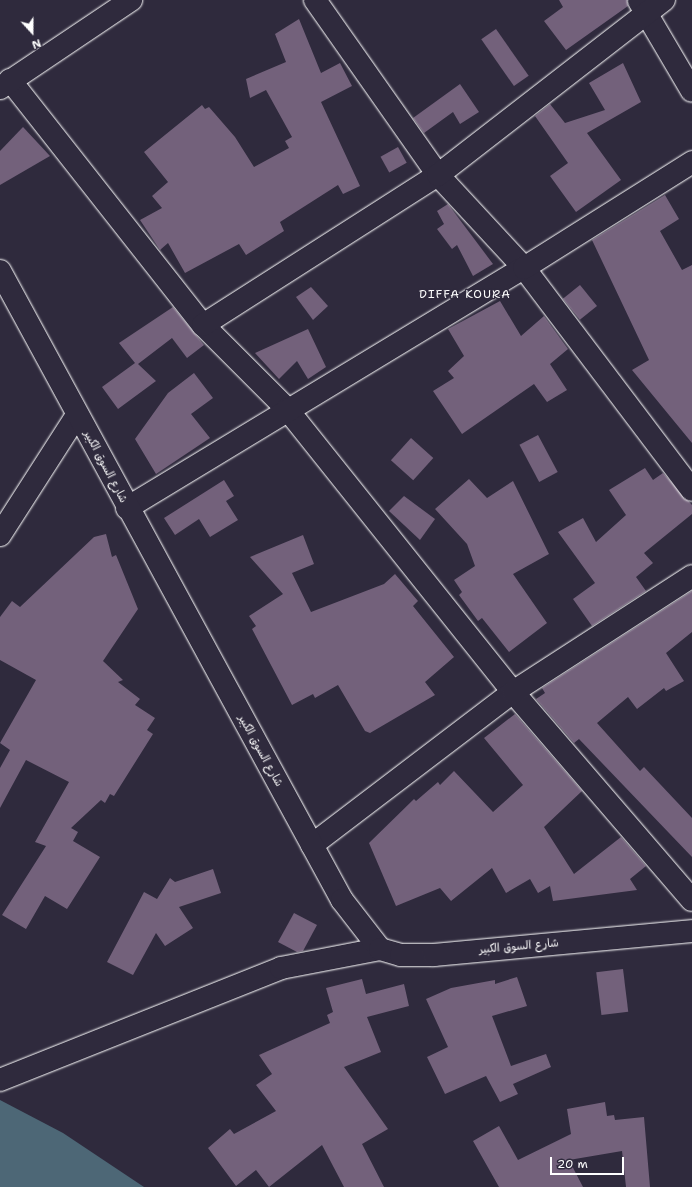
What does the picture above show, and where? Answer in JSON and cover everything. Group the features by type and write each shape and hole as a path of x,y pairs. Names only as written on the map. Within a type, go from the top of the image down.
{"street":[{"path":"131,0 5,84 203,325 287,409 513,692 692,900"},
{"path":"315,0 438,175 524,268 692,490"},
{"path":"203,325 438,175 642,6 664,0"},
{"path":"642,6 692,91"},
{"path":"126,508 287,409 524,268 692,162"},
{"name":"شارع السوق الكبير","path":"2,278 126,508 342,900 380,949 401,955 434,955 692,931"},
{"path":"0,536 77,415"},
{"path":"312,845 513,692 692,576"},
{"path":"0,1080 281,968 380,949"}],"water":[{"path":"0,1100 63,1133 144,1187 0,1187"}],"building":[{"path":"559,0 627,0 628,6 566,50 544,21 563,7"},
{"path":"299,19 321,73 340,63 352,86 321,102 360,186 343,194 338,185 280,222 284,231 246,255 239,244 185,273 168,243 160,250 140,220 162,208 152,196 168,182 144,152 202,105 205,109 209,107 235,137 254,167 289,148 285,141 292,137 266,90 250,98 246,79 286,62 275,34"},
{"path":"496,29 529,76 514,86 481,39"},
{"path":"623,63 641,102 587,133 621,180 576,212 550,176 568,163 535,116 550,104 565,123 605,110 589,83"},
{"path":"460,84 479,112 460,124 453,112 424,133 413,118"},
{"path":"23,127 50,156 0,185 0,151"},
{"path":"398,147 407,163 389,172 381,157"},
{"path":"665,195 679,219 660,231 682,270 692,265 692,443 632,370 649,360 592,240"},
{"path":"448,204 493,264 473,276 457,245 452,249 437,229 444,224 437,211"},
{"path":"580,285 597,306 580,320 563,299"},
{"path":"311,287 328,306 313,320 296,297"},
{"path":"500,301 521,336 544,316 568,349 550,364 567,390 547,402 534,384 462,434 433,391 454,378 448,371 464,356 448,329"},
{"path":"173,307 204,345 187,358 172,338 138,364 156,381 118,409 102,387 135,363 119,343"},
{"path":"308,329 326,367 308,379 297,361 279,379 255,353"},
{"path":"194,373 213,398 191,414 210,438 156,474 135,439 168,393"},
{"path":"538,435 558,472 539,482 519,445"},
{"path":"411,438 433,458 413,480 391,460"},
{"path":"645,468 653,480 663,473 692,505 692,514 644,553 653,563 636,577 646,591 592,626 573,599 595,583 558,532 583,518 596,542 626,515 609,490"},
{"path":"469,479 487,498 513,481 549,554 513,574 547,623 509,652 482,618 478,621 459,595 462,592 454,580 475,566 467,544 435,509"},
{"path":"224,480 234,496 226,501 238,520 210,537 199,519 175,535 164,518"},
{"path":"404,496 435,519 420,540 389,511"},
{"path":"106,534 112,557 116,555 138,609 103,661 123,680 118,682 140,699 135,705 155,718 147,730 153,734 114,796 110,794 105,803 101,800 71,828 78,832 73,841 100,857 67,909 45,896 26,929 2,915 46,846 35,842 69,782 26,760 0,808 0,768 10,750 0,743 36,680 0,660 0,617 12,601 20,607 94,537"},
{"path":"303,535 314,564 292,573 311,612 384,584 395,574 418,601 413,606 454,657 425,682 435,695 370,733 365,731 338,685 315,698 313,694 292,705 252,629 256,626 249,616 283,594 250,557"},
{"path":"692,591 692,632 666,653 684,681 666,691 664,688 637,709 628,697 597,723 640,771 644,767 692,818 692,857 579,739 574,743 536,699 545,693 542,688"},
{"path":"515,714 582,791 544,827 574,874 621,837 646,866 630,879 637,890 553,901 550,886 538,893 530,879 506,893 492,868 451,901 440,888 396,906 369,843 414,799 416,801 438,782 440,785 454,771 493,812 523,785 484,738"},
{"path":"213,869 221,893 179,907 193,928 165,946 156,933 133,975 107,962 144,892 157,899 170,878 175,882"},
{"path":"294,913 317,925 303,951 297,952 278,942"},
{"path":"623,969 628,1012 601,1015 596,972"},
{"path":"517,977 527,1006 492,1016 511,1066 546,1054 551,1067 513,1084 518,1094 500,1102 486,1076 445,1094 427,1057 448,1047 426,999 451,988 495,980 495,984"},
{"path":"362,979 366,994 404,984 409,1006 367,1017 381,1052 344,1067 388,1129 362,1144 384,1187 344,1187 322,1145 269,1187 256,1170 236,1186 208,1148 230,1129 234,1134 276,1111 256,1085 272,1074 259,1055 330,1023 327,1015 333,1012 326,988"},
{"path":"605,1102 607,1116 614,1115 615,1120 644,1117 650,1187 626,1187 622,1151 569,1160 583,1187 499,1187 473,1141 499,1126 518,1160 571,1134 567,1109"}],"district":[{"name":"DIFFA KOURA","path":"465,295"}]}
